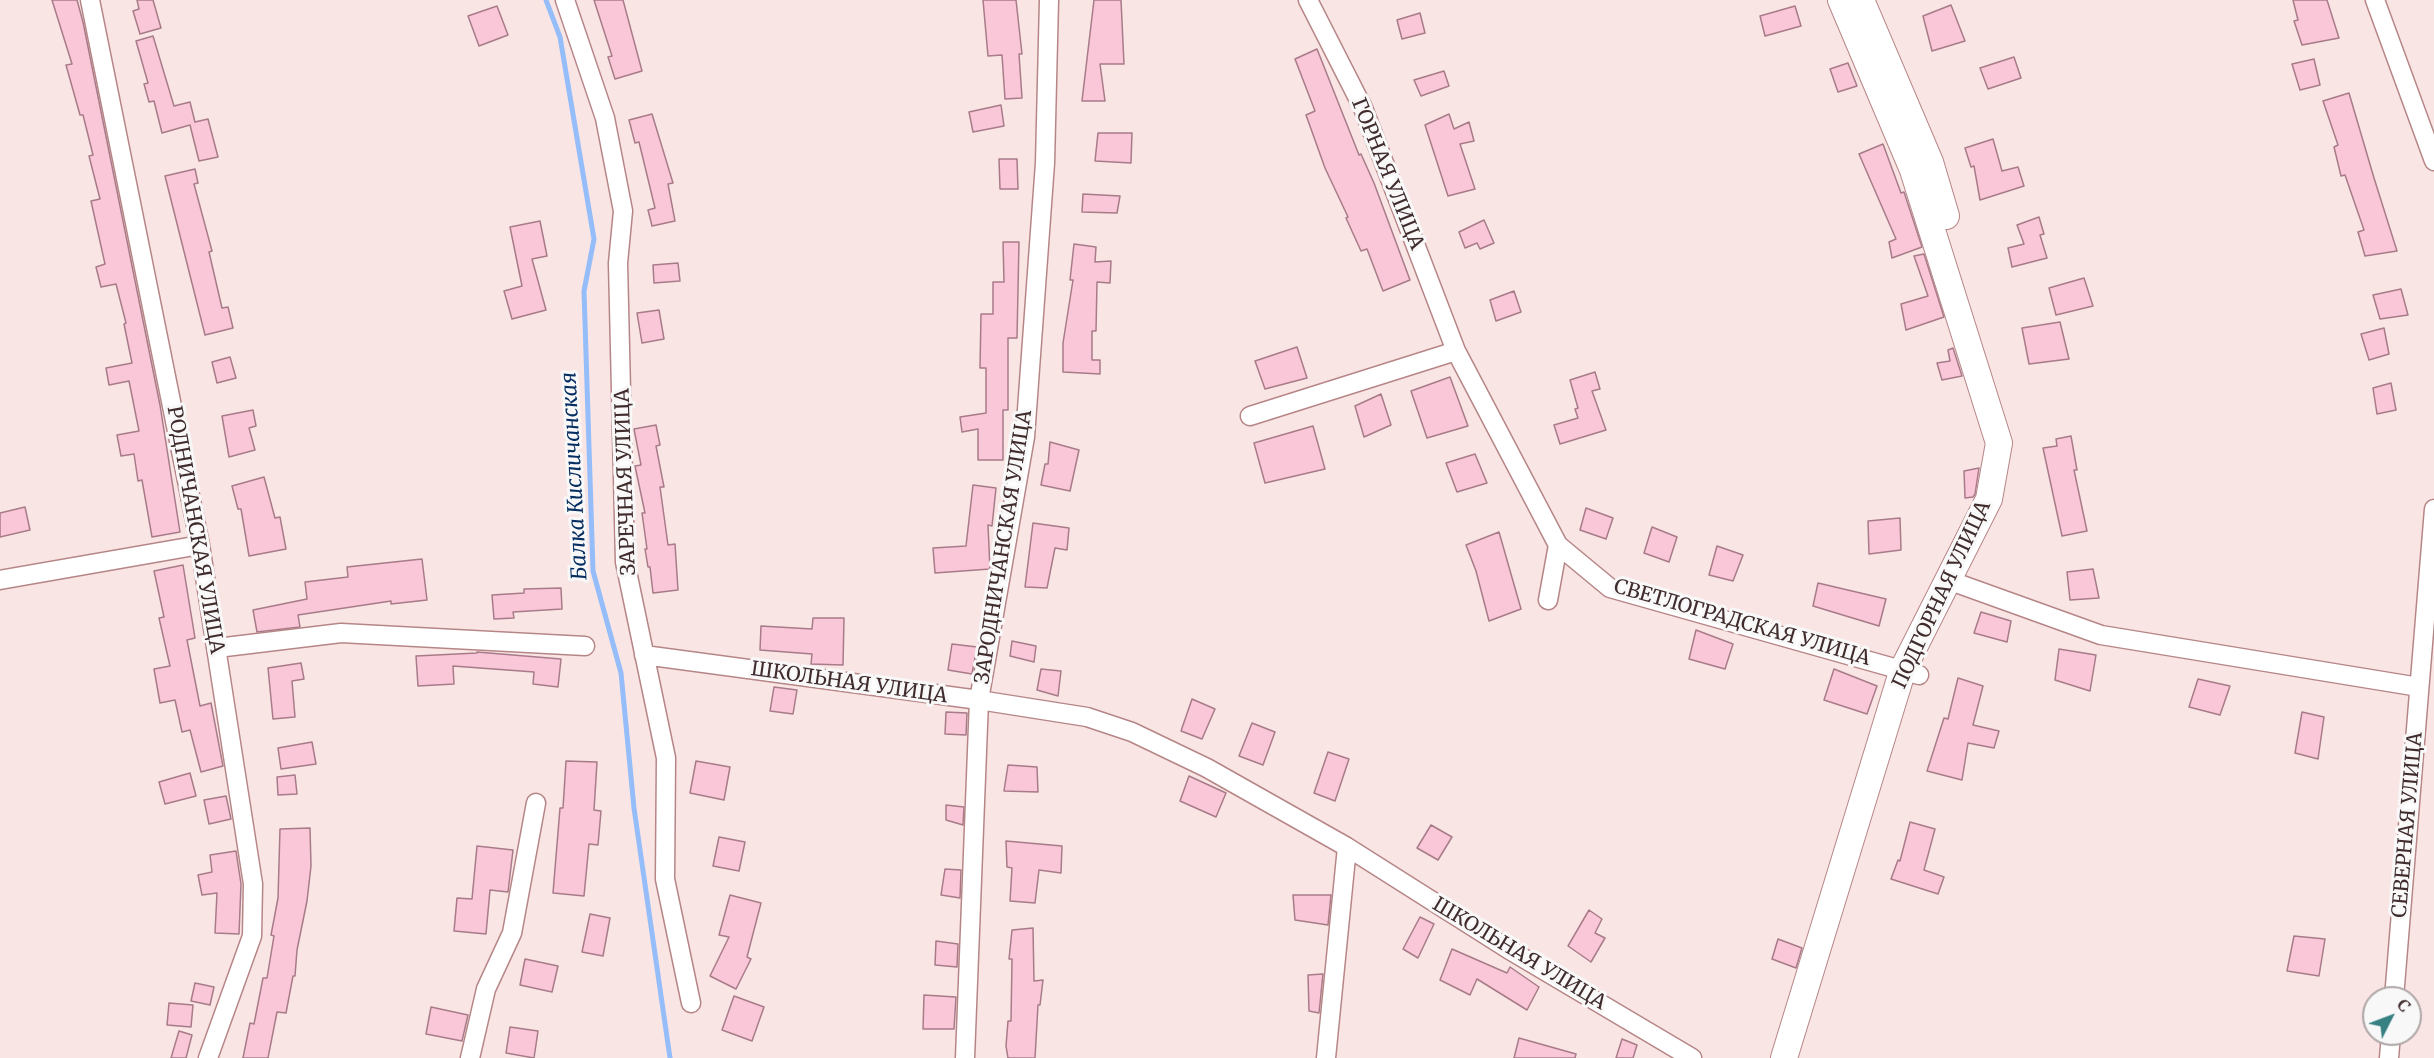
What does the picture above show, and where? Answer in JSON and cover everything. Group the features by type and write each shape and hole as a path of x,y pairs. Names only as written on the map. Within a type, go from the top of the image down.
{"street":[{"name":"РОДНИЧАНСКАЯ УЛИЦА","path":"90,0 200,545 253,884 252,936 208,1058"},
{"name":"ЗАРЕЧНАЯ УЛИЦА","path":"565,0 605,118 623,211 618,263 625,562 666,758 665,879 691,1003"},
{"name":"ЗАРОДНИЧАНСКАЯ УЛИЦА","path":"965,1058 979,700 1025,437 1045,163 1049,0"},
{"name":"ГОРНАЯ УЛИЦА","path":"1308,0 1363,108 1466,372"},
{"name":"ПОДГОРНАЯ УЛИЦА","path":"1841,0 1913,170 2000,443 1989,499 1954,583"},
{"path":"1861,0 1930,162 2012,448 2000,503 1954,583 1911,672"},
{"path":"2375,0 2434,161"},
{"path":"1250,416 1456,351"},
{"name":"СВЕТЛОГРАДСКАЯ УЛИЦА","path":"1466,372 1558,545 1610,588 1911,672"},
{"name":"СЕВЕРНАЯ УЛИЦА","path":"2395,986 2434,509"},
{"path":"0,580 200,545"},
{"path":"1548,600 1558,545"},
{"path":"1954,583 2101,635 2419,687"},
{"path":"216,648 341,633 585,646"},
{"name":"ШКОЛЬНАЯ УЛИЦА","path":"644,655 979,700 1087,717 1132,732 1207,768 1347,847 1508,949 1692,1058"},
{"name":"ПОДГОРНАЯ УЛИЦА","path":"1784,1058 1911,672"},
{"name":"ПОДГОРНАЯ УЛИЦА","path":"1801,1058 1911,672"},
{"path":"470,1058 486,989 512,933 536,803"},
{"path":"1326,1058 1347,847"}],"building":[{"path":"52,0 77,0 83,22 160,405 180,532 152,537 142,480 138,481 134,454 121,456 117,435 139,431 129,381 109,385 106,368 132,363 124,324 126,323 116,284 101,287 96,267 105,264 91,201 100,199 89,156 93,155 83,115 80,115 66,65 72,64"},
{"path":"137,0 153,0 161,28 140,34 133,11 139,9"},
{"path":"594,0 623,0 642,71 615,79 608,57 612,56"},
{"path":"983,0 1016,0 1022,54 1019,54 1022,98 1005,99 1002,55 988,56"},
{"path":"1094,0 1121,0 1124,64 1100,64 1105,101 1082,101"},
{"path":"2293,0 2327,0 2339,38 2302,45 2294,21 2298,20"},
{"path":"1951,5 1965,41 1932,51 1923,16"},
{"path":"497,6 508,35 479,46 468,16"},
{"path":"1795,6 1801,26 1765,36 1760,16"},
{"path":"1420,13 1425,33 1402,39 1397,20"},
{"path":"153,36 174,106 190,102 195,122 208,119 218,157 199,161 190,125 162,133 154,101 149,102 144,84 148,83 136,41"},
{"path":"1317,49 1359,155 1361,154 1374,183 1410,280 1383,291 1367,249 1361,251 1346,218 1348,217 1325,168 1306,115 1315,111 1295,59"},
{"path":"2014,57 2021,78 1988,89 1980,68"},
{"path":"2314,59 2320,85 2300,90 2292,64"},
{"path":"1848,63 1857,86 1838,92 1830,69"},
{"path":"1444,71 1449,86 1421,96 1414,80"},
{"path":"2349,93 2397,251 2365,256 2358,232 2364,230 2345,175 2341,176 2334,147 2338,145 2323,101"},
{"path":"1001,105 1004,126 973,132 969,112"},
{"path":"652,114 673,183 668,184 675,221 652,226 648,210 655,208 639,142 635,143 629,120"},
{"path":"1449,114 1454,129 1469,122 1474,141 1460,144 1475,189 1448,196 1425,125"},
{"path":"1098,133 1132,133 1131,163 1095,161"},
{"path":"1993,139 2002,171 2018,167 2024,186 1980,200 1974,166 1971,167 1965,148"},
{"path":"1883,144 1901,193 1904,192 1922,247 1892,258 1889,242 1896,239 1859,154"},
{"path":"999,159 1017,159 1018,189 1000,189"},
{"path":"195,169 198,183 194,184 212,251 209,252 222,308 228,307 233,328 205,335 165,176"},
{"path":"1083,194 1120,196 1117,213 1082,212"},
{"path":"2039,217 2044,234 2040,235 2047,258 2012,267 2008,248 2024,244 2017,225"},
{"path":"1484,220 1494,243 1480,249 1477,243 1465,248 1459,232"},
{"path":"540,221 547,256 532,259 546,310 512,319 504,291 522,286 510,227"},
{"path":"1003,242 1019,242 1017,338 1008,338 1008,410 1003,410 1003,460 978,460 978,429 962,432 960,417 986,413 986,368 980,368 981,314 993,314 993,282 1004,282"},
{"path":"1074,244 1096,247 1095,262 1111,261 1110,283 1097,282 1096,331 1092,331 1092,360 1100,360 1100,374 1063,372 1063,343 1073,280 1070,280"},
{"path":"1924,254 1944,317 1906,330 1901,304 1928,296 1914,256"},
{"path":"678,263 680,281 654,283 653,265"},
{"path":"2084,278 2093,306 2056,315 2049,288"},
{"path":"2401,289 2408,315 2380,319 2373,295"},
{"path":"1514,291 1521,312 1496,321 1490,300"},
{"path":"659,310 664,339 642,343 637,313"},
{"path":"2060,322 2069,359 2029,364 2022,328"},
{"path":"2384,328 2389,354 2369,360 2361,334"},
{"path":"1297,347 1307,378 1265,389 1255,361"},
{"path":"1953,348 1962,376 1942,380 1937,363 1950,361 1948,350"},
{"path":"230,357 236,378 217,383 212,362"},
{"path":"1595,372 1600,389 1592,391 1606,430 1560,444 1554,425 1578,418 1575,409 1578,408 1570,380"},
{"path":"1450,377 1468,426 1427,438 1411,391"},
{"path":"2391,383 2396,410 2377,414 2373,388"},
{"path":"1381,394 1391,425 1364,437 1355,406"},
{"path":"253,410 256,426 249,428 255,450 229,457 222,416"},
{"path":"656,425 660,445 656,446 664,487 660,487 668,545 675,544 678,590 653,593 645,549 647,549 642,513 645,513 635,466 641,465 634,429"},
{"path":"1313,426 1325,469 1265,483 1254,443"},
{"path":"2071,436 2077,470 2074,470 2087,531 2062,536 2043,448 2057,446 2056,439"},
{"path":"1050,442 1079,450 1070,491 1041,485 1045,464 1048,464"},
{"path":"1475,454 1487,483 1457,492 1446,463"},
{"path":"1979,468 1975,494 1973,497 1965,498 1964,471"},
{"path":"264,477 275,518 280,517 286,549 249,556 241,509 238,509 232,486"},
{"path":"973,485 996,488 992,526 988,525 990,569 935,573 933,548 966,546"},
{"path":"25,507 30,530 0,537 0,513"},
{"path":"1586,508 1613,518 1606,539 1580,530"},
{"path":"1900,518 1901,550 1869,554 1868,521"},
{"path":"1033,523 1069,528 1067,550 1055,548 1047,588 1025,587"},
{"path":"1652,527 1677,537 1669,562 1644,553"},
{"path":"1499,532 1521,609 1489,621 1476,571 1466,545"},
{"path":"1717,546 1743,555 1733,581 1709,575"},
{"path":"422,559 427,600 391,604 391,601 298,615 300,627 257,632 253,610 307,599 305,582 348,577 347,567"},
{"path":"183,565 195,638 187,640 200,706 211,703 223,766 201,772 190,730 182,732 175,700 160,703 154,669 170,666 159,618 164,617 154,571"},
{"path":"2093,569 2099,598 2070,600 2067,572"},
{"path":"1818,583 1886,599 1879,626 1813,606"},
{"path":"561,588 562,609 513,612 514,618 494,619 492,595 524,593 524,589"},
{"path":"1981,612 2011,621 2007,642 1974,633"},
{"path":"813,618 844,618 843,665 811,664 812,654 760,650 761,626 812,629"},
{"path":"1696,630 1733,644 1725,669 1689,659"},
{"path":"1012,641 1036,646 1034,662 1010,656"},
{"path":"952,644 977,647 972,674 948,670"},
{"path":"2059,649 2096,655 2090,691 2055,680"},
{"path":"477,652 561,659 558,687 533,684 534,672 453,666 454,684 418,686 416,656"},
{"path":"301,663 304,679 292,681 295,717 273,719 268,668"},
{"path":"1041,669 1061,671 1058,696 1037,690"},
{"path":"1834,669 1877,686 1867,714 1824,700"},
{"path":"1958,678 1983,686 1973,725 1999,731 1994,748 1968,743 1962,780 1927,771 1944,718 1948,719"},
{"path":"2198,679 2230,686 2220,715 2189,707"},
{"path":"774,687 797,690 793,714 770,711"},
{"path":"1192,699 1215,709 1202,739 1181,731"},
{"path":"946,712 967,713 966,735 945,734"},
{"path":"2302,712 2324,717 2318,759 2295,753"},
{"path":"1252,723 1275,732 1263,765 1239,756"},
{"path":"312,742 316,764 281,769 278,748"},
{"path":"1328,752 1349,759 1335,801 1314,793"},
{"path":"566,761 597,762 594,810 601,811 598,845 589,844 584,896 553,893"},
{"path":"696,761 730,767 724,800 690,793"},
{"path":"1008,765 1037,767 1038,792 1004,791"},
{"path":"190,773 196,796 165,804 159,782"},
{"path":"295,775 297,794 278,795 277,777"},
{"path":"1189,776 1226,793 1216,817 1180,801"},
{"path":"226,796 231,819 209,824 204,800"},
{"path":"946,805 964,807 963,825 946,820"},
{"path":"1910,822 1935,829 1924,870 1944,877 1938,894 1891,879 1898,860 1900,861"},
{"path":"1431,825 1452,837 1438,860 1417,848"},
{"path":"310,828 311,866 307,901 297,950 295,976 293,976 286,1013 277,1012 268,1058 243,1058 250,1023 254,1024 263,978 267,978 274,936 271,935 278,898 280,829"},
{"path":"719,837 745,842 739,871 713,866"},
{"path":"1006,841 1062,846 1061,873 1039,870 1035,903 1010,901 1012,868 1007,867"},
{"path":"477,846 513,850 508,892 490,890 486,934 454,931 457,898 472,899"},
{"path":"236,851 241,884 239,934 215,933 217,893 202,895 198,875 212,872 210,855"},
{"path":"945,869 961,870 960,898 941,895"},
{"path":"730,895 761,903 747,957 751,959 736,989 710,976 729,937 719,935"},
{"path":"1293,895 1331,895 1328,925 1295,920"},
{"path":"1589,910 1602,919 1595,933 1605,938 1591,962 1568,946"},
{"path":"590,914 610,918 603,956 582,952"},
{"path":"1420,917 1434,924 1418,958 1403,949"},
{"path":"1033,928 1034,981 1043,980 1040,1005 1038,1005 1035,1058 1008,1058 1006,1046 1008,1021 1011,1021 1012,959 1009,959 1012,930"},
{"path":"2294,936 2325,939 2319,976 2287,971"},
{"path":"1778,939 1802,948 1796,968 1772,959"},
{"path":"936,941 958,944 957,967 935,965"},
{"path":"1452,949 1507,973 1510,967 1539,987 1527,1010 1477,979 1470,995 1440,980"},
{"path":"525,959 558,966 552,992 520,985"},
{"path":"1323,974 1319,1013 1309,1011 1308,975"},
{"path":"195,983 214,987 210,1005 191,1001"},
{"path":"924,995 956,997 954,1029 923,1029"},
{"path":"734,996 764,1007 752,1041 722,1030"},
{"path":"169,1003 193,1005 191,1027 167,1025"},
{"path":"431,1007 468,1015 462,1041 426,1034"},
{"path":"510,1027 538,1031 534,1058 506,1053"},
{"path":"179,1031 192,1035 186,1058 171,1058"},
{"path":"1519,1038 1576,1054 1575,1058 1514,1058"},
{"path":"1622,1039 1637,1045 1633,1058 1616,1058"}],"waterway":[{"name":"Балка Кисличанская","path":"546,0 560,37 594,239 584,291 593,571 621,673 634,808 670,1058"}]}
